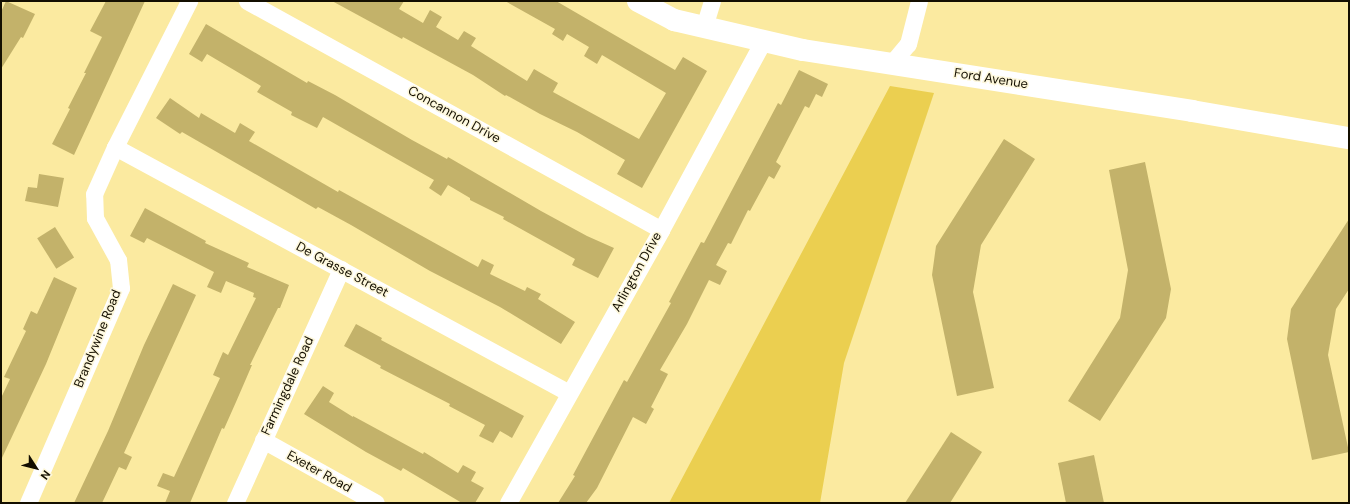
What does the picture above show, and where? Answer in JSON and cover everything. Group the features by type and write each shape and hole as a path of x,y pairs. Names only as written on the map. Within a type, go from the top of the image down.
{"street":[{"name":"Brandywine Road","path":"28,503 121,288 118,260 95,218 94,194 114,147 189,1"},
{"name":"Concannon Drive","path":"247,1 661,230"},
{"name":"Ford Avenue","path":"638,1 674,20 803,50 1192,111 1349,138"},
{"path":"704,27 712,1"},
{"path":"891,64 908,44 919,1"},
{"name":"Arlington Drive","path":"508,503 661,230 763,41"},
{"name":"De Grasse Street","path":"114,147 569,393"},
{"name":"Farmingdale Road","path":"235,503 341,269"},
{"name":"Exeter Road","path":"263,440 376,503"}],"shaded area":[{"path":"890,86 934,93 844,363 820,503 669,503"}],"building":[{"path":"6,1 35,14 23,38 21,37 1,69 1,12"},
{"path":"106,1 145,1 74,155 52,144 70,109 68,108 102,37 90,31"},
{"path":"332,1 404,1 399,9 423,23 430,10 442,17 436,27 458,40 464,31 476,38 471,46 527,81 534,69 558,83 553,92 639,139 666,93 602,55 597,64 584,56 589,47 567,34 563,41 552,34 555,29 505,1 556,1 675,70 683,57 707,71 642,188 617,174 625,160 577,132 506,95 505,96 473,75 403,37 402,39"},
{"path":"206,24 307,83 308,81 335,95 412,140 447,159 448,157 541,211 587,236 614,248 598,278 572,265 575,259 503,219 504,217 470,200 470,198 448,185 441,196 429,188 434,180 323,117 317,128 291,115 292,112 257,92 261,86 207,54 202,62 189,54"},
{"path":"799,70 828,84 822,97 816,94 809,108 805,106 776,162 781,166 774,179 769,176 750,211 748,210 731,244 728,243 716,265 727,271 720,285 709,280 687,324 660,370 668,374 651,407 654,409 646,424 633,417 597,488 586,503 558,503 575,476 573,475 624,380 627,382 671,303 669,302 701,242 704,243 778,103 781,105"},
{"path":"170,98 199,118 201,113 235,133 240,123 255,132 249,141 338,192 339,190 478,267 482,259 494,265 490,274 525,291 527,287 541,294 538,299 575,322 561,344 500,307 430,271 318,207 316,209 182,132 180,134 156,118"},
{"path":"1004,139 1035,159 981,245 973,292 994,388 957,396 932,275 936,246"},
{"path":"1145,162 1171,289 1166,318 1100,421 1068,401 1120,318 1128,270 1109,170"},
{"path":"39,174 64,178 58,207 25,201 28,187 37,188"},
{"path":"145,208 206,241 205,243 249,263 247,267 289,285 280,308 278,308 250,365 252,365 224,429 222,428 190,503 165,503 170,491 157,486 163,473 174,477 220,378 213,375 223,352 228,355 256,298 253,297 254,293 226,281 221,293 207,287 214,272 147,238 144,243 130,236"},
{"path":"1349,219 1349,289 1336,309 1328,355 1349,452 1312,460 1287,339 1291,309"},
{"path":"55,227 74,258 56,269 37,238"},
{"path":"54,277 77,288 46,364 1,460 1,398 10,379 4,377 26,331 23,329 31,311 37,314"},
{"path":"173,284 196,295 124,453 132,457 126,470 119,467 102,503 74,503 108,431 144,345"},
{"path":"356,324 382,338 381,340 524,416 512,438 500,431 493,443 479,436 485,425 449,406 450,404 380,368 381,366 344,346"},
{"path":"323,386 334,393 329,402 353,417 423,454 424,452 458,473 463,465 476,472 471,481 484,488 475,503 462,503 403,468 401,471 366,452 304,414"},
{"path":"951,432 982,452 950,503 905,503"},
{"path":"1094,455 1104,503 1066,503 1058,463"}]}
